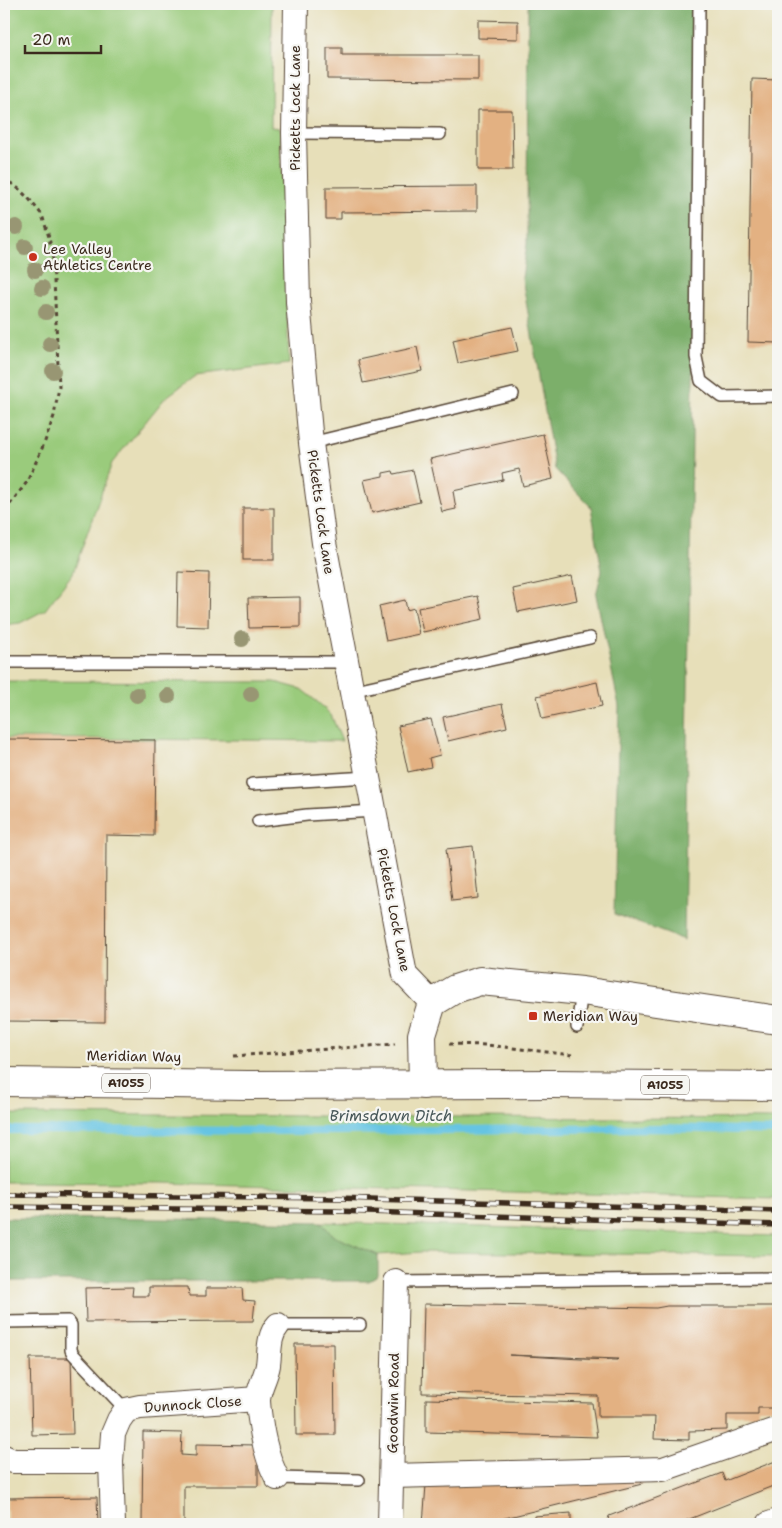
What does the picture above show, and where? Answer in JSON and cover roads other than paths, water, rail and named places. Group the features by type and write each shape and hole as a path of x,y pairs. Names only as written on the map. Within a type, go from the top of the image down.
{"main road":[{"path":"422,1085 422,1035 432,1003 455,989 480,981 582,991 778,1020"},
{"name":"Meridian Way","path":"4,1082 248,1085 552,1084 778,1086"}],"street":[{"name":"Picketts Lock Lane","path":"296,4 294,133 298,302 311,442 324,543 405,975 432,1003"},
{"name":"Goodwin Road","path":"390,1524 396,1282"},
{"name":"Dunnock Close","path":"277,1478 269,1463 264,1444 258,1399 267,1372 270,1342 278,1325"},
{"name":"Dunnock Close","path":"113,1524 111,1461 113,1434 126,1410 140,1407 258,1399"},
{"path":"392,1476 663,1469 778,1429"},
{"path":"4,1457 13,1461 111,1461"},
{"path":"769,1524 778,1521"}],"lane":[{"path":"699,4 696,357 701,381 722,397 778,396"},
{"path":"294,133 440,134"},
{"path":"311,442 513,394"},
{"path":"352,691 590,638"},
{"path":"4,662 346,662"},
{"path":"252,784 368,777"},
{"path":"258,822 307,815 375,811"},
{"path":"577,1027 582,991"},
{"path":"396,1282 778,1278"},
{"path":"4,1322 68,1322 71,1325 71,1350 73,1354 126,1410"},
{"path":"278,1325 360,1325"},
{"path":"277,1478 359,1480"}],"waterway":[{"name":"Brimsdown Ditch","path":"4,1130 336,1131 666,1128 778,1131"}],"railway":[{"path":"4,1194 336,1198 778,1211"},
{"path":"4,1207 335,1211 778,1225"}],"place":[{"name":"Lee Valley Athletics Centre","path":"33,257"},
{"name":"Meridian Way","path":"533,1016"}]}
